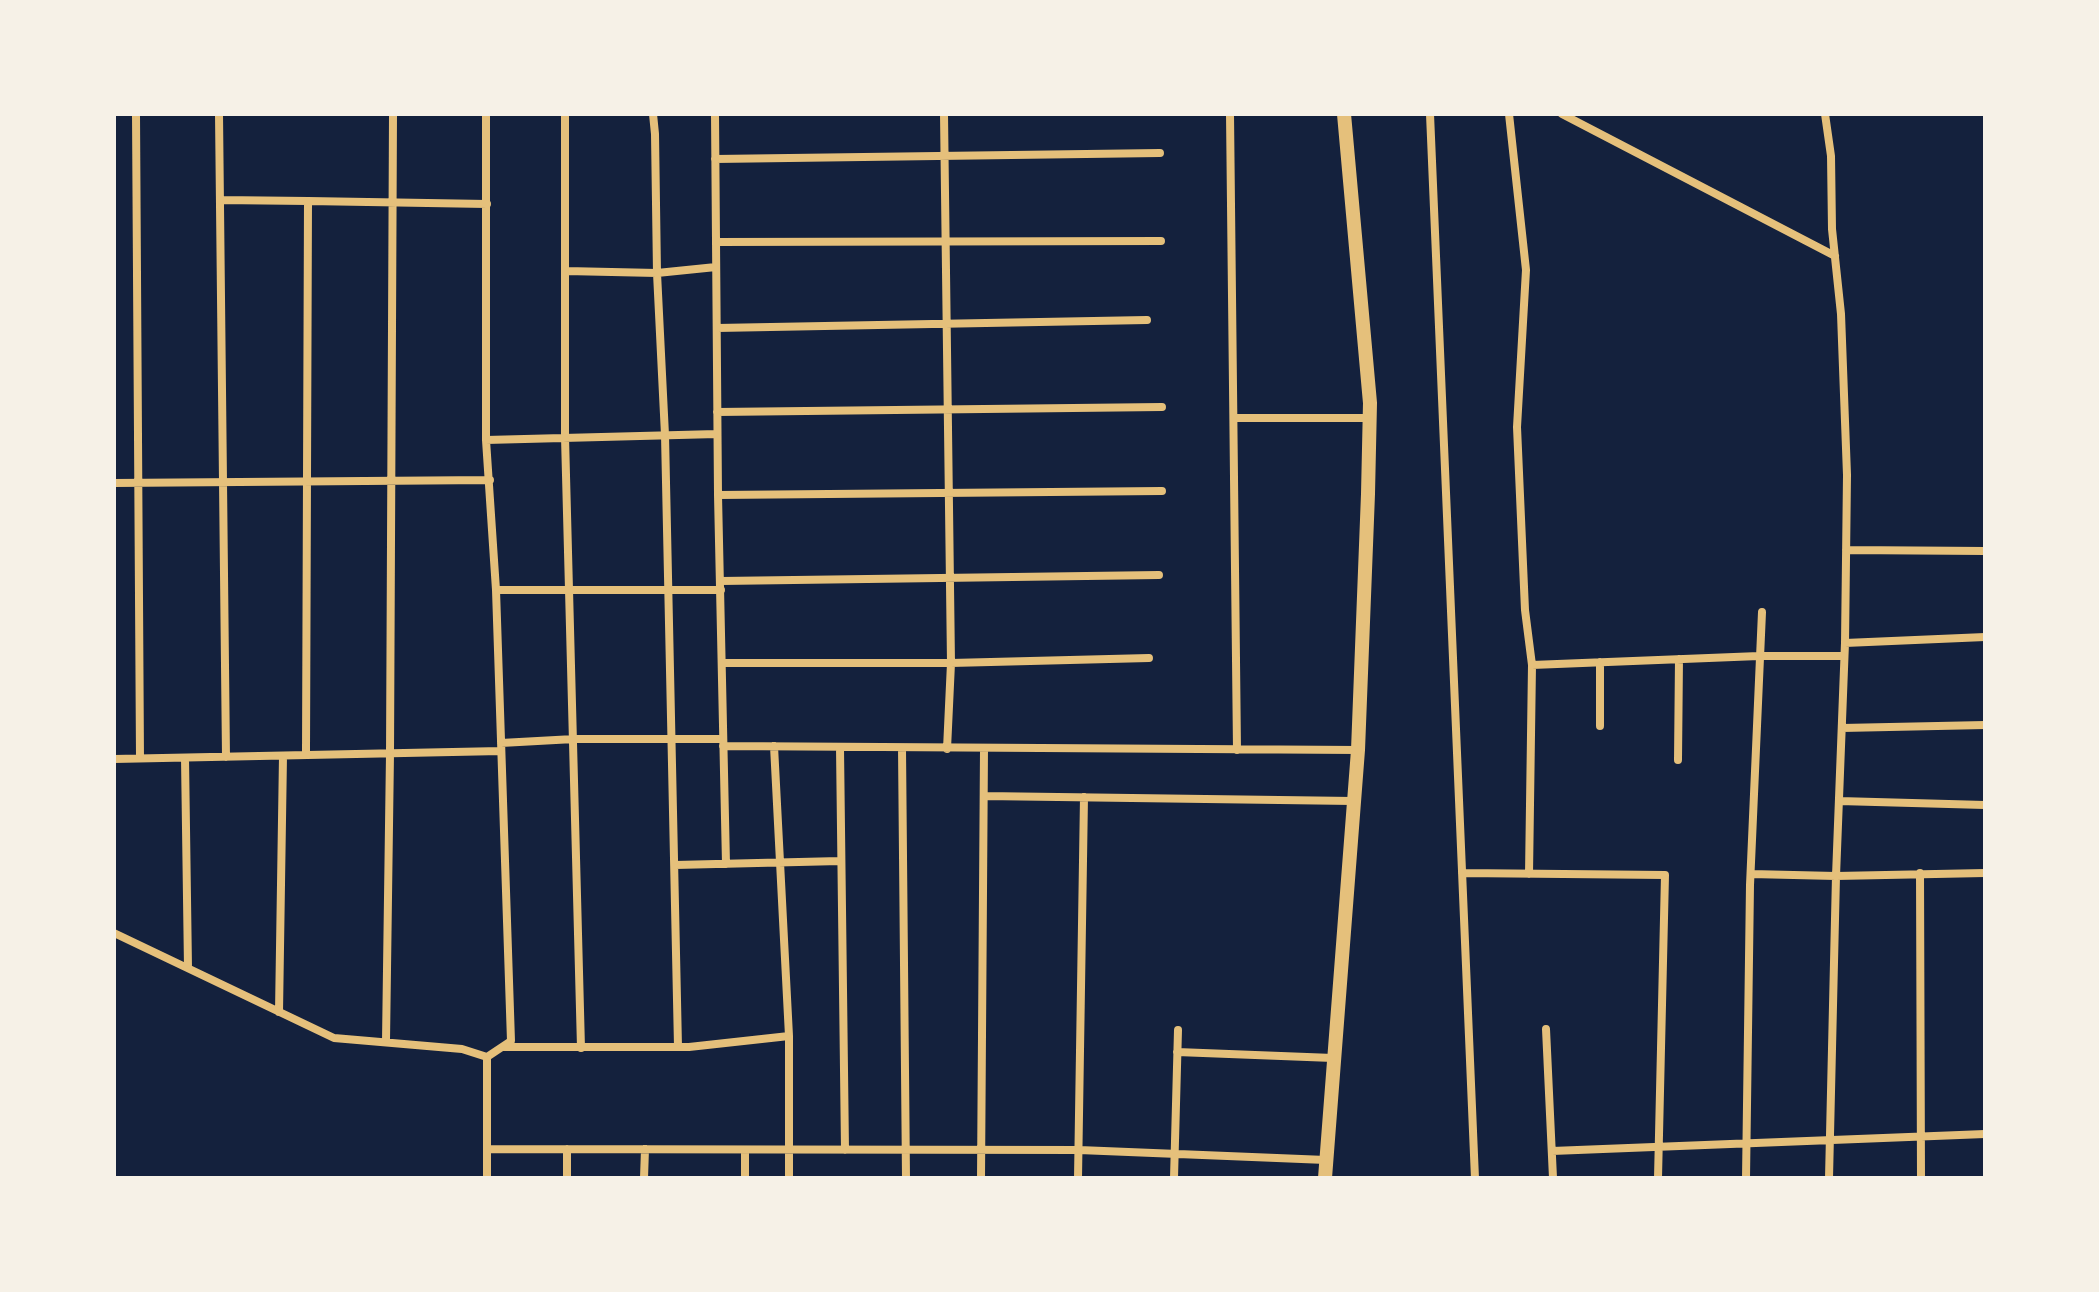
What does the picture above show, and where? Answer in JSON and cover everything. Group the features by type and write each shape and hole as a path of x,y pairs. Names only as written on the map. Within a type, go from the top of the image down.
{"main road":[{"path":"1325,1178 1358,750 1369,418 1344,114"}],"street":[{"path":"136,114 140,758"},
{"path":"219,114 226,757"},
{"path":"386,1041 393,114"},
{"path":"114,933 334,1038 462,1049 487,1057 511,1041 496,590 486,440 486,114"},
{"path":"565,114 565,437 581,1048"},
{"path":"653,114 665,435 678,1047"},
{"path":"715,114 717,434 726,864"},
{"path":"944,114 951,663 947,749"},
{"path":"1230,114 1237,750"},
{"path":"1430,114 1475,1178"},
{"path":"1509,114 1526,270 1517,427 1525,610 1532,665 1529,874"},
{"path":"1562,114 1835,256"},
{"path":"1825,114 1831,156 1841,314 1847,475 1829,1178"},
{"path":"715,159 1160,153"},
{"path":"220,200 487,204"},
{"path":"306,754 308,201"},
{"path":"716,242 1161,241"},
{"path":"566,271 657,273 716,267"},
{"path":"717,328 1147,320"},
{"path":"717,412 1162,407"},
{"path":"1234,418 1369,418"},
{"path":"486,440 717,434"},
{"path":"114,483 490,480"},
{"path":"718,495 1162,491"},
{"path":"1846,550 1985,551"},
{"path":"496,590 668,590 721,585 950,578 1159,575"},
{"path":"1746,1178 1751,874 1762,612"},
{"path":"1845,643 1985,637"},
{"path":"1532,665 1759,656 1844,656"},
{"path":"722,663 951,663 1149,658"},
{"path":"1678,760 1679,659"},
{"path":"1600,662 1600,726"},
{"path":"1842,728 1985,725"},
{"path":"114,759 390,754 574,739 672,739 840,748 1358,750"},
{"path":"774,746 789,1036 789,1178"},
{"path":"840,748 845,1150"},
{"path":"902,748 906,1178"},
{"path":"981,1178 984,749"},
{"path":"279,1012 283,756"},
{"path":"185,758 188,968"},
{"path":"984,796 1353,801"},
{"path":"1078,1178 1084,797"},
{"path":"1839,801 1985,805"},
{"path":"675,865 840,861"},
{"path":"1462,873 1665,875 1658,1178"},
{"path":"1920,873 1921,1178"},
{"path":"1751,874 1985,873"},
{"path":"1546,1029 1553,1178"},
{"path":"1174,1178 1178,1030"},
{"path":"504,1047 678,1047 789,1036"},
{"path":"1177,1052 1333,1058"},
{"path":"487,1057 487,1178"},
{"path":"1552,1151 1985,1134"},
{"path":"487,1149 1079,1150 1326,1160"},
{"path":"567,1149 567,1178"},
{"path":"644,1178 645,1149"},
{"path":"745,1150 745,1178"}]}
